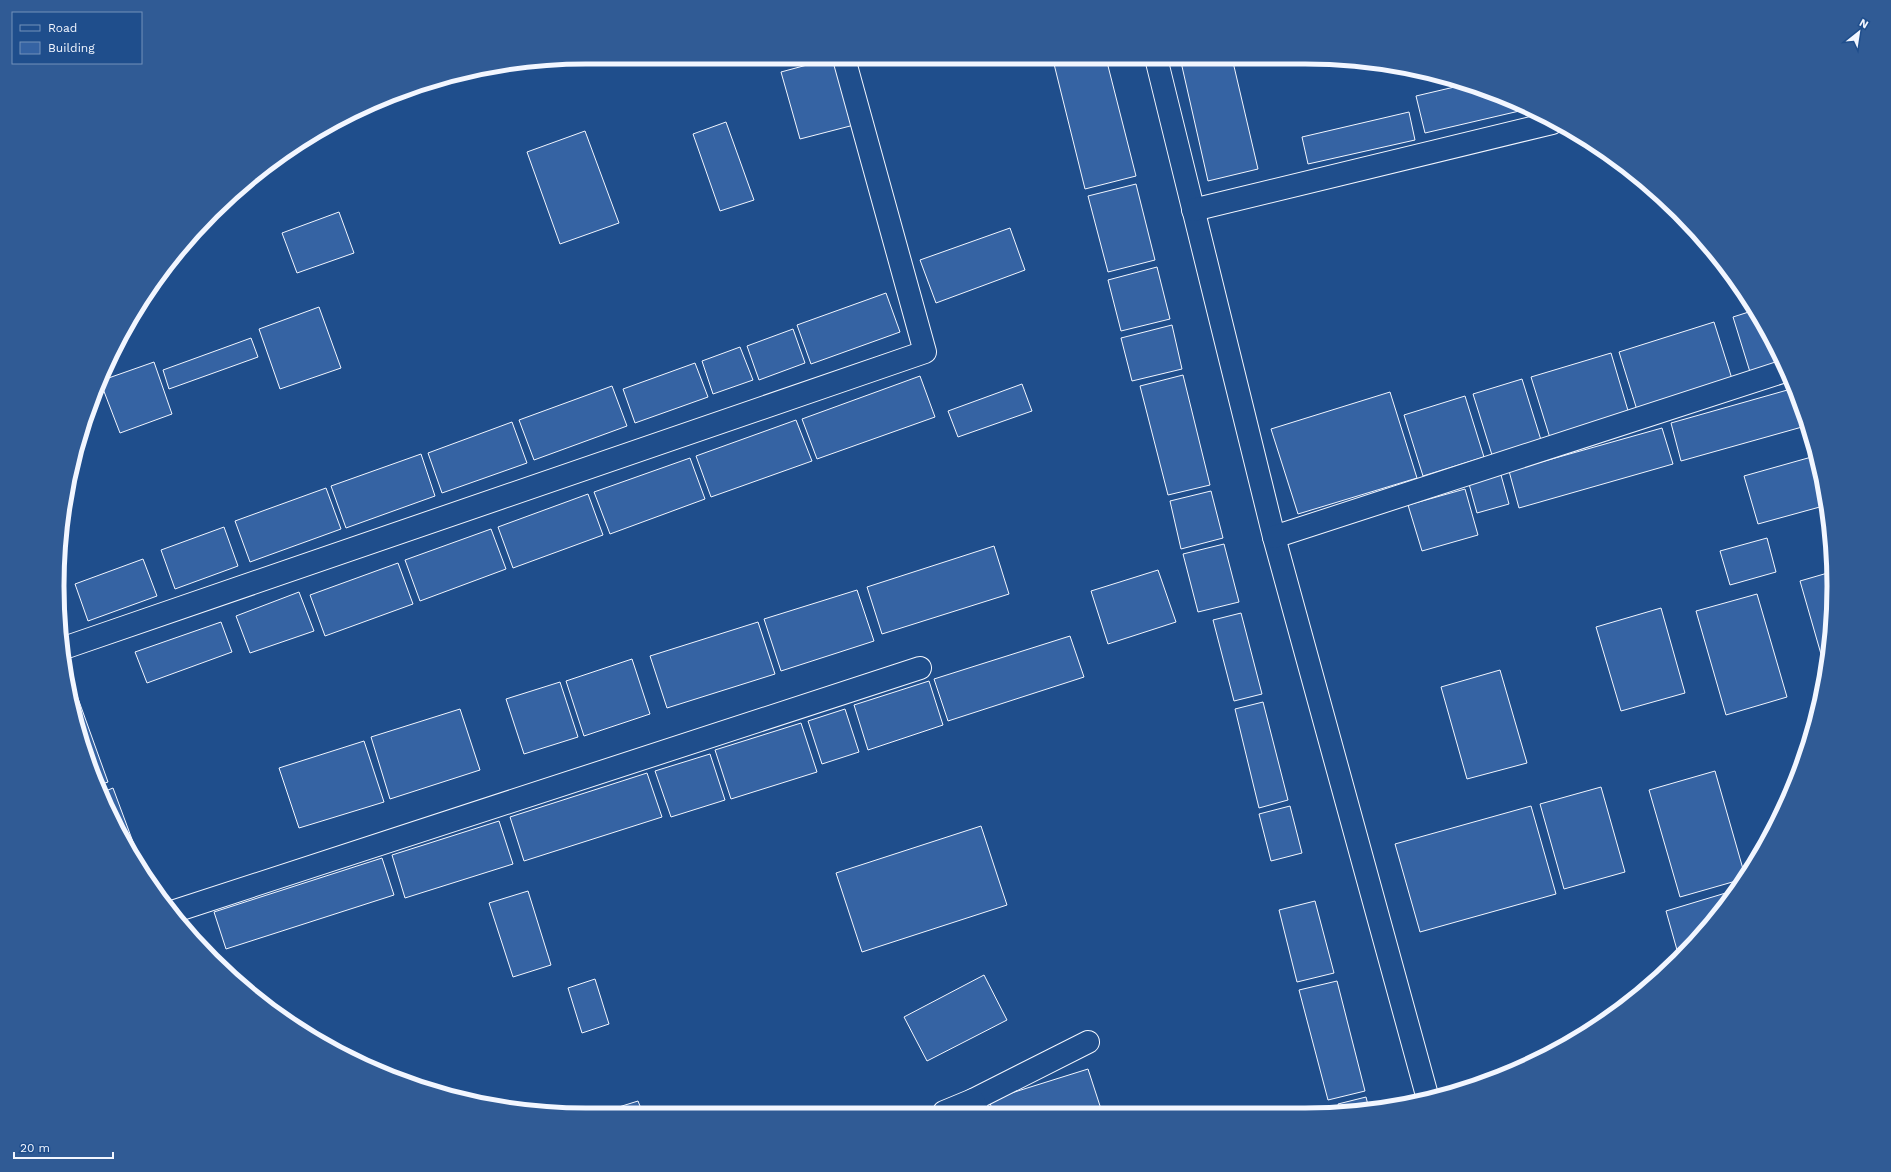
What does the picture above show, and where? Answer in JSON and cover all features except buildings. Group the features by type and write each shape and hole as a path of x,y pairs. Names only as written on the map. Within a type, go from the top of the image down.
{"street":[{"path":"67,647 926,352 846,64"},
{"path":"1157,64 1274,537 1426,1093"},
{"path":"1193,210 1547,124"},
{"path":"1274,537 1781,372"},
{"path":"177,910 920,668"},
{"path":"965,1108 976,1106 1088,1042"}]}
